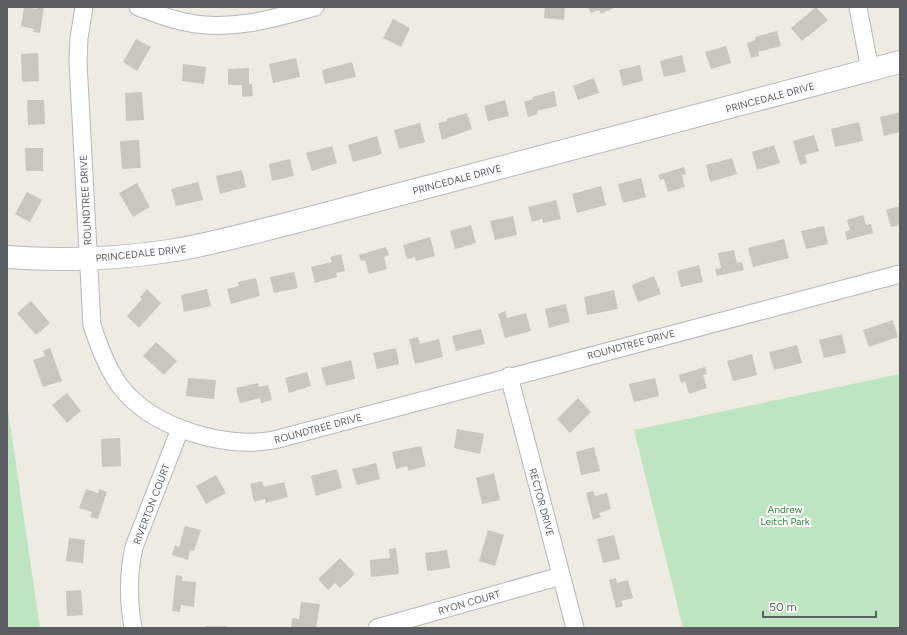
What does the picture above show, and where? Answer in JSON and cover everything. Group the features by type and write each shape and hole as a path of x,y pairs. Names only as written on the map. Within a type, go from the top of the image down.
{"street":[{"name":"ROUNDTREE DRIVE","path":"84,7 78,38 78,62 87,258 92,325 104,358 120,386 129,396 148,411 180,429 220,440 260,443 509,376 900,274"},
{"path":"138,7 186,23 220,25 255,23 315,7"},
{"path":"858,7 870,70"},
{"name":"PRINCEDALE DRIVE","path":"7,258 87,258 169,251 197,246 298,221 900,62"},
{"name":"RECTOR DRIVE","path":"509,376 575,628"},
{"name":"RIVERTON COURT","path":"133,628 128,594 130,562 134,547 180,429"},
{"name":"RYON COURT","path":"377,628 561,576"}],"green space":[{"name":"Andrew Leitch Park","path":"900,374 900,628 683,628 634,430"},
{"path":"7,403 40,628 7,628"}],"building":[{"path":"24,7 37,9 38,7 44,7 40,33 33,32 34,29 21,26"},
{"path":"545,7 565,7 564,20 544,18"},
{"path":"588,7 616,7 601,14 599,10 591,13"},
{"path":"816,7 828,20 802,41 791,28"},
{"path":"393,19 410,28 401,47 383,38"},
{"path":"777,31 781,46 758,52 759,56 751,58 747,43 755,40 755,37"},
{"path":"136,39 151,47 137,71 123,62"},
{"path":"726,46 731,63 711,69 705,52"},
{"path":"38,53 39,81 22,82 21,54"},
{"path":"682,55 686,72 664,77 660,61"},
{"path":"296,58 300,77 273,83 269,64"},
{"path":"352,62 356,77 325,84 322,70"},
{"path":"183,64 206,67 204,84 182,81"},
{"path":"640,65 643,81 623,86 619,70"},
{"path":"249,68 249,84 252,84 253,96 242,97 242,85 228,85 228,69"},
{"path":"594,78 599,93 578,100 573,86"},
{"path":"554,91 557,106 537,111 538,114 528,117 524,102 533,99 533,97"},
{"path":"142,92 144,120 126,121 125,93"},
{"path":"27,100 44,100 45,124 28,125"},
{"path":"505,100 509,116 488,121 484,106"},
{"path":"900,112 900,132 884,136 880,117"},
{"path":"467,113 472,129 442,140 438,123"},
{"path":"859,122 863,141 835,147 831,129"},
{"path":"420,123 425,142 399,149 394,130"},
{"path":"814,135 819,151 805,155 807,163 800,165 793,141"},
{"path":"377,136 382,154 353,162 348,145"},
{"path":"139,140 141,168 122,169 120,141"},
{"path":"774,145 780,163 757,170 752,152"},
{"path":"332,146 337,163 312,171 306,153"},
{"path":"25,148 43,148 43,171 26,171"},
{"path":"732,158 737,174 710,182 706,165"},
{"path":"290,159 294,176 272,181 269,164"},
{"path":"684,167 686,174 682,175 685,187 668,192 664,179 660,180 658,175"},
{"path":"242,170 246,187 220,194 216,176"},
{"path":"641,178 646,197 623,203 618,184"},
{"path":"198,182 203,200 176,206 171,189"},
{"path":"137,183 150,207 133,217 119,193"},
{"path":"601,186 606,205 577,213 572,194"},
{"path":"27,192 42,200 30,222 15,214"},
{"path":"556,200 561,219 543,223 542,219 532,222 528,207"},
{"path":"900,206 900,225 891,227 886,210"},
{"path":"863,215 866,225 871,224 873,233 847,240 845,232 850,230 847,220"},
{"path":"513,216 517,235 495,240 490,221"},
{"path":"471,225 476,243 455,249 450,231"},
{"path":"824,226 828,244 806,249 801,231"},
{"path":"430,237 435,256 416,261 415,257 407,259 403,245"},
{"path":"784,239 789,258 753,267 748,248"},
{"path":"386,247 389,255 384,257 387,269 369,274 365,260 361,261 359,255"},
{"path":"734,250 737,263 742,262 744,270 717,276 715,269 721,268 718,253"},
{"path":"341,254 345,271 336,273 337,277 315,283 311,267 332,262 330,257"},
{"path":"699,265 703,282 681,287 677,271"},
{"path":"294,272 298,288 274,293 270,277"},
{"path":"654,276 661,294 638,302 632,285"},
{"path":"256,278 260,296 231,304 227,289 239,286 238,282"},
{"path":"147,289 161,303 139,328 127,316 142,299 140,297"},
{"path":"207,289 211,306 184,312 181,295"},
{"path":"614,290 618,309 587,315 584,297"},
{"path":"31,301 50,323 36,335 17,313"},
{"path":"566,304 570,322 549,328 545,309"},
{"path":"505,311 507,318 526,313 531,331 505,338 498,314"},
{"path":"893,320 898,337 869,347 863,330"},
{"path":"481,329 485,344 456,351 452,336"},
{"path":"842,334 846,353 824,358 819,340"},
{"path":"418,337 420,344 439,339 443,357 415,364 409,339"},
{"path":"156,342 177,361 164,375 143,356"},
{"path":"797,345 802,363 774,370 769,352"},
{"path":"50,348 62,381 43,387 33,360 45,356 43,351"},
{"path":"396,348 399,364 377,369 373,353"},
{"path":"752,354 757,375 733,381 727,361"},
{"path":"351,360 355,379 326,386 321,368"},
{"path":"705,367 707,374 703,375 707,388 689,394 685,381 681,383 679,375"},
{"path":"307,372 311,386 289,393 285,378"},
{"path":"188,378 216,380 214,399 186,396"},
{"path":"655,378 659,396 634,402 629,384"},
{"path":"258,383 259,387 268,385 272,400 261,403 260,398 240,403 236,388"},
{"path":"67,393 81,411 67,423 52,405"},
{"path":"578,398 591,412 570,433 557,419"},
{"path":"457,429 484,434 480,454 454,448"},
{"path":"120,438 121,466 102,467 101,439"},
{"path":"421,446 426,466 408,471 407,466 396,469 392,452"},
{"path":"594,447 600,471 581,475 576,452"},
{"path":"376,463 380,479 357,485 352,469"},
{"path":"337,469 342,488 316,496 311,476"},
{"path":"494,473 500,500 482,504 476,478"},
{"path":"216,475 226,493 206,504 196,486"},
{"path":"262,481 264,487 284,482 288,497 266,503 265,499 254,502 250,484"},
{"path":"86,489 98,493 99,489 107,492 98,519 90,517 92,512 79,508"},
{"path":"593,491 595,496 607,493 611,509 599,513 601,517 593,520 586,493"},
{"path":"185,526 201,530 194,551 190,550 188,560 172,555 175,545 179,547"},
{"path":"488,530 504,535 495,566 479,561"},
{"path":"614,535 620,559 603,563 597,539"},
{"path":"69,538 85,540 83,563 66,561"},
{"path":"396,548 399,574 371,577 370,560 390,558 389,549"},
{"path":"447,550 450,568 427,571 425,553"},
{"path":"340,558 355,574 340,588 335,583 328,590 318,579"},
{"path":"176,575 182,576 182,581 196,582 194,607 181,605 180,612 172,611"},
{"path":"616,578 617,583 628,580 633,598 621,601 623,606 616,608 609,580"},
{"path":"81,590 83,615 67,616 66,591"},
{"path":"301,602 320,604 316,628 291,628 292,618 299,619"},
{"path":"206,626 227,626 227,628 206,628"}]}
